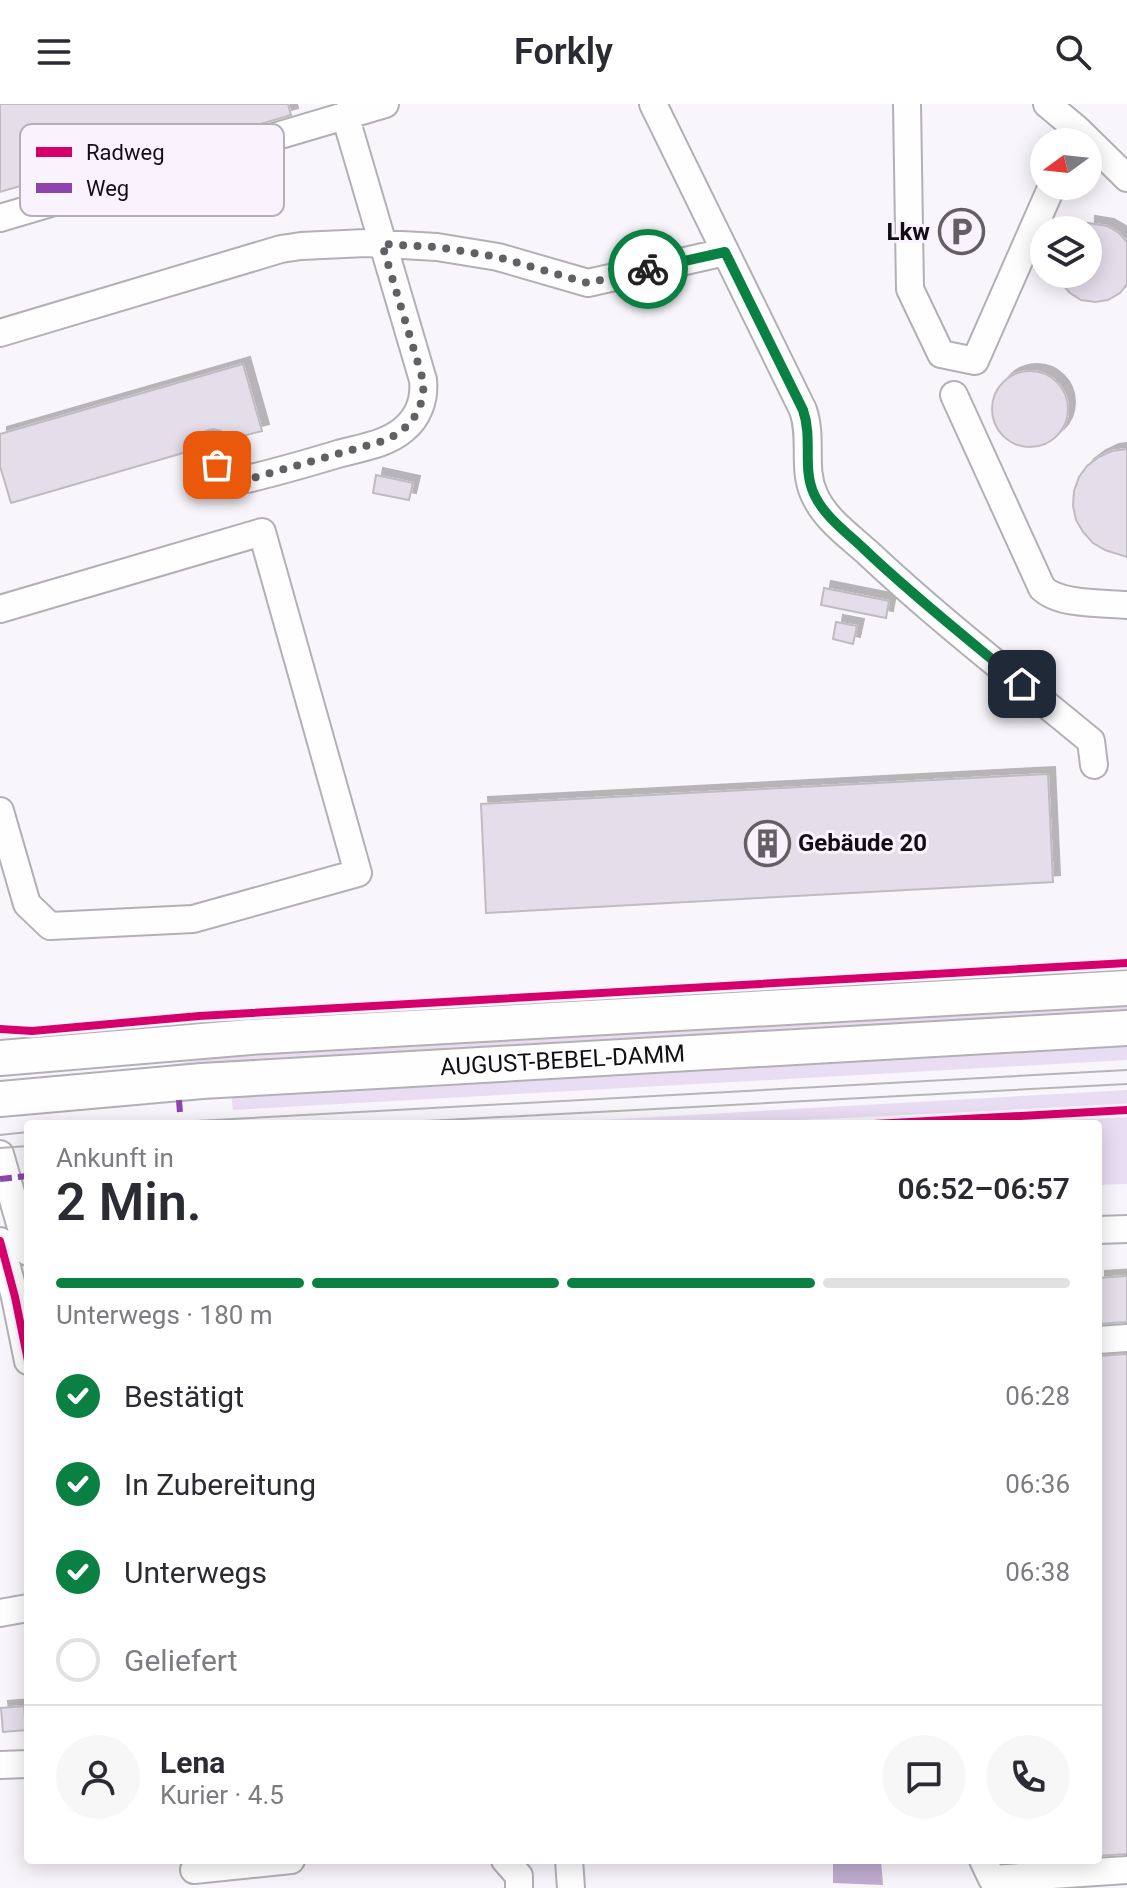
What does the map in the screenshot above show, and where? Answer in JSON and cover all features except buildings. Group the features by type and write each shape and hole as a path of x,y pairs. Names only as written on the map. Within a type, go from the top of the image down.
{"main road":[{"name":"AUGUST-BEBEL-DAMM","path":"0,1058 250,1037 1127,988"},
{"name":"AUGUST-BEBEL-DAMM","path":"0,1099 233,1079 1127,1028"}],"street":[{"path":"277,124 303,115 345,115 385,104"},
{"path":"653,104 803,410 809,437 809,477 821,506 890,573 1091,741 1094,765"},
{"path":"907,104 910,289 941,354 975,361 1046,200"},
{"path":"1047,104 1068,128"},
{"path":"213,445 212,455 221,470 230,477 247,479 383,441 410,423 422,402 423,380 345,115"},
{"path":"1102,158 1127,178"},
{"path":"0,218 20,211"},
{"path":"0,333 281,249 335,244 437,247 498,257 588,283 725,252"},
{"path":"954,395 1042,588 1061,598 1127,605"},
{"path":"0,609 262,532 358,873 193,919 50,926 27,904 0,811"},
{"path":"0,1154 24,1238"},
{"path":"1102,1230 1127,1229"},
{"path":"0,1241 24,1341"},
{"path":"1102,1340 1127,1338"},
{"path":"0,1613 24,1609"},
{"path":"0,1765 24,1764"},
{"path":"198,1873 262,1864"},
{"path":"508,1864 519,1876 519,1888"},
{"path":"569,1864 571,1888"},
{"path":"985,1864 992,1879 1127,1870"}],"shaded area":[{"path":"1127,967 1127,973 38,1040 43,1033 223,1019"},
{"path":"1127,1000 1127,1016 40,1079 42,1076 148,1068 264,1050"},
{"path":"1127,1043 1127,1060 233,1110 231,1093"},
{"path":"1127,1090 1127,1104 803,1120 602,1120"},
{"path":"1127,1117 1127,1184 1102,1185 1102,1120 1067,1120"},
{"path":"833,1864 881,1864 883,1885 833,1883"}],"tram line":[{"path":"215,1120 1127,1070"},
{"path":"446,1120 1127,1084"},
{"path":"0,1135 24,1132"},
{"path":"0,1148 24,1146"}],"marked path":[{"path":"179,1100 180,1113"},
{"path":"0,1179 24,1176"}],"cycle path":[{"path":"0,1029 32,1031 199,1016 1127,963"},
{"path":"946,1120 1127,1110"},
{"path":"0,1241 24,1341"}],"way so far":[{"path":"217,465 235,479 253,478 383,441 406,428 414,418 422,402 423,380 382,244 437,247 498,257 588,283 648,269"}],"place":[{"name":"Lkw","path":"961,232"},
{"name":"Gebäude 20","path":"767,843"}],"route":[{"path":"648,269 725,252 803,410 809,437 809,477 821,506 880,565 1022,684"}]}
